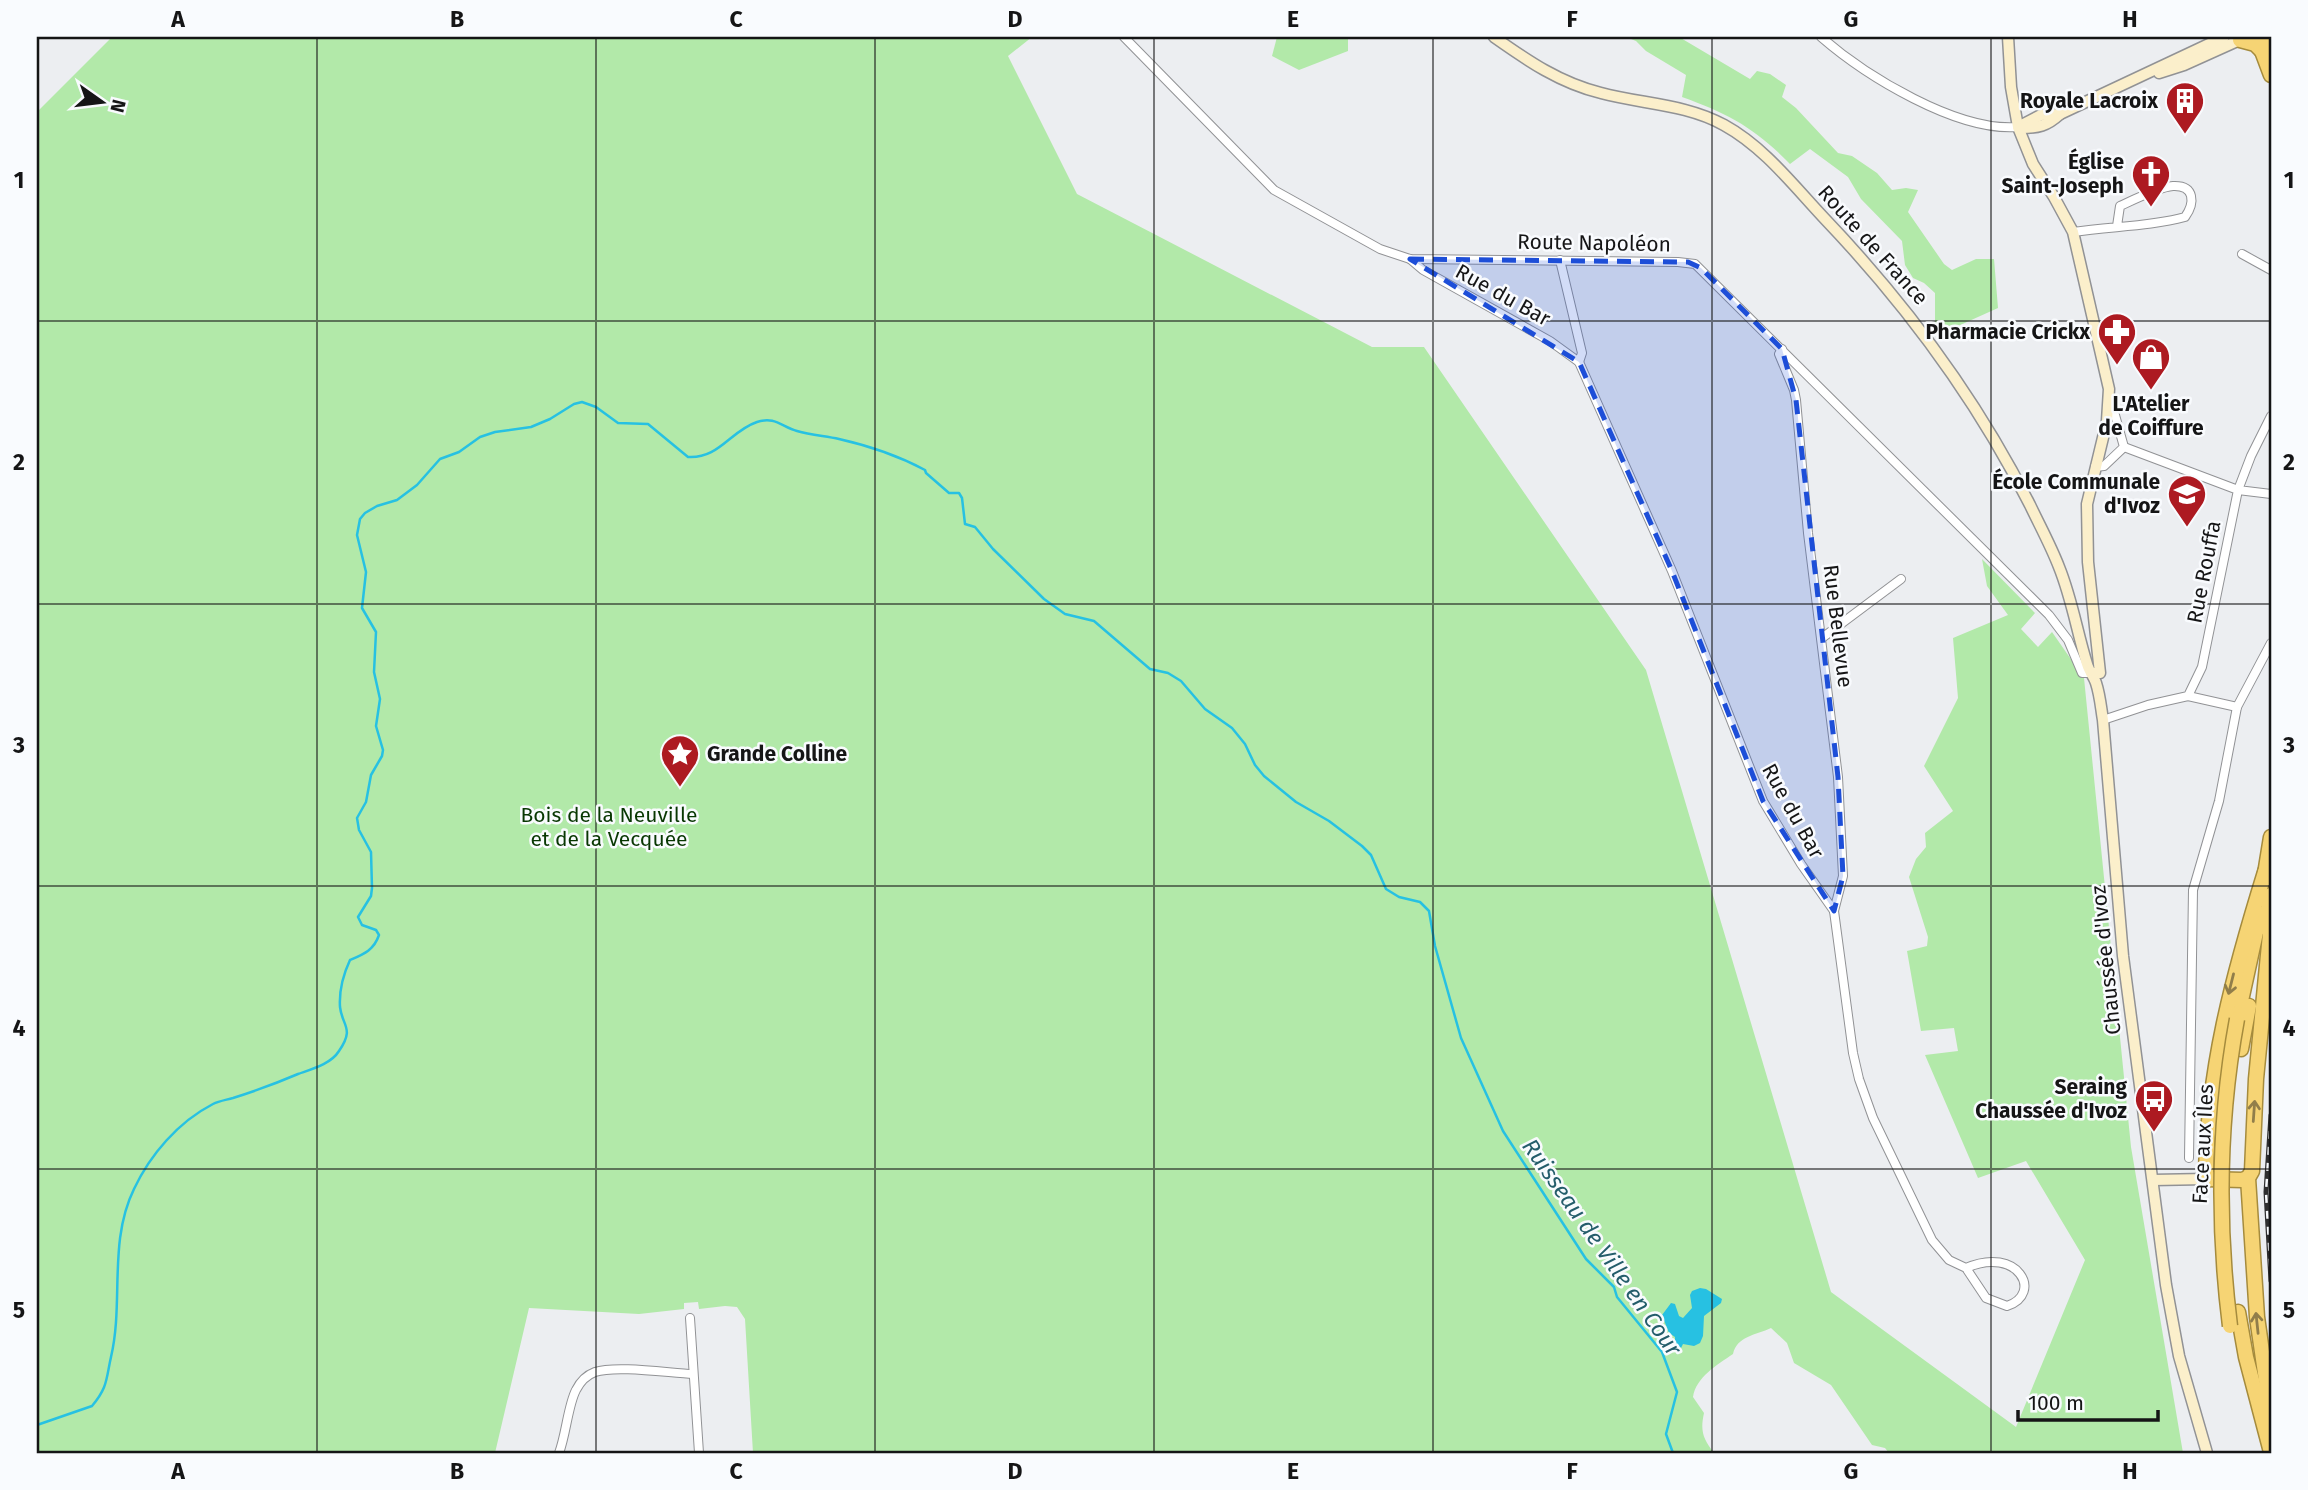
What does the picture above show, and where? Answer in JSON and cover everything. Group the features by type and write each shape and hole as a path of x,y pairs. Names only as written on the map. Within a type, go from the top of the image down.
{"highway":[{"path":"2243,39 2263,44 2271,75"},
{"name":"Face aux Îles","path":"2262,1453 2249,1411 2230,1326 2221,1238 2220,1175 2226,1091 2237,1019 2263,898 2271,837"},
{"path":"2265,872 2234,972 2221,1030 2208,1121 2206,1179 2242,1180 2248,1178 2252,1171 2256,1079 2271,924"},
{"name":"Face aux Îles","path":"2271,895 2241,1049 2233,1107 2229,1172 2231,1252 2238,1312 2246,1357 2271,1452"},
{"path":"2248,1178 2257,1317 2271,1415"}],"main road":[{"name":"Route de France","path":"1494,37 1535,65 1581,87 1601,94 1683,109 1721,123 1762,152 1854,248 1925,334 1999,445 2059,565 2091,673"},
{"name":"Chaussée d'Ivoz","path":"2008,37 2011,87 2018,127 2033,164 2073,232 2108,381 2109,411 2087,504 2087,539 2100,673 2091,673 2096,682 2103,720 2123,956 2175,1339 2207,1453"},
{"path":"2018,127 2038,128 2050,123 2060,114 2224,37"},
{"path":"2144,75 2184,65 2243,39"},
{"name":"Face aux Îles","path":"2153,1180 2206,1179"}],"street":[{"name":"Route Napoléon","path":"1125,37 1274,190 1380,249 1410,259 1695,264 2049,615 2068,640 2082,674 2091,673"},
{"path":"1821,37 1859,67 1940,110 1985,126 2018,127"},
{"path":"2073,232 2117,226 2127,228 2185,217 2192,208 2192,197 2187,190 2173,186 2136,199 2120,206 2117,226"},
{"path":"2242,254 2271,270"},
{"name":"Rue du Bar","path":"1410,259 1423,270 1550,341 1579,362 1672,571 1758,790 1801,864 1834,911 1853,1052 1873,1118 1932,1240 1949,1260 1966,1268 1986,1298 2007,1306 2017,1301 2022,1294 2022,1275 2012,1266 1989,1261 1966,1268"},
{"name":"Rue du Bar","path":"1560,260 1583,354 1579,362"},
{"name":"Rue Bellevue","path":"1782,349 1779,354 1796,400 1809,541 1836,749 1843,876 1834,911"},
{"name":"Chaussée d'Ivoz","path":"2109,411 2115,415 2124,447"},
{"name":"Rue Rouffa","path":"2188,696 2202,667 2238,490 2254,448 2271,416"},
{"path":"2095,467 2104,466 2124,447 2238,490 2271,494"},
{"path":"1822,638 1901,579"},
{"path":"2189,1158 2193,890 2219,801 2237,707 2271,643"},
{"path":"2103,720 2148,705 2188,696 2237,707"},
{"path":"690,1318 699,1453"},
{"path":"559,1453 573,1396 576,1388 587,1376 606,1370 693,1374"}],"highlighted area":[{"path":"1410,259 1688,262 1701,268 1782,349 1796,400 1838,777 1843,876 1834,911 1763,801 1672,571 1579,362"}],"green space":[{"name":"Bois de la Neuville et de la Vecquée","path":"112,37 1032,37 1008,56 1077,194 1372,347 1424,347 1646,670 1831,1292 2016,1427 2085,1260 2026,1161 1978,1178 1925,1055 1958,1051 1954,1028 1921,1031 1907,951 1927,946 1928,937 1909,877 1916,859 1926,847 1925,833 1953,811 1924,766 1958,698 1953,638 2008,615 1987,586 1982,559 2035,613 2021,629 2038,647 2052,632 2084,678 2131,1147 2183,1453 1889,1453 1885,1448 1872,1445 1831,1385 1794,1363 1787,1343 1771,1328 1739,1343 1733,1354 1714,1367 1698,1383 1693,1397 1704,1413 1703,1434 1714,1453 753,1453 745,1319 737,1307 699,1309 698,1302 684,1303 684,1309 639,1314 529,1308 495,1453 37,1453 37,112"},
{"path":"1277,37 1348,37 1348,51 1299,70 1272,56"},
{"path":"1626,37 1679,37 1750,79 1757,71 1770,74 1786,85 1782,97 1796,108 1838,153 1852,156 1877,173 1892,190 1918,190 1908,212 1944,264 1952,270 1976,259 1994,259 1998,308 1938,335 1935,333 1935,293 1913,278 1905,265 1902,241 1861,199 1848,177 1810,149 1790,164 1753,131 1682,97 1686,75"}],"water":[{"path":"1700,1288 1722,1299 1721,1303 1704,1316 1700,1343 1694,1346 1683,1344 1681,1348 1675,1349 1675,1337 1669,1333 1662,1315 1671,1303 1675,1304 1679,1316 1683,1318 1692,1308 1692,1291"}],"waterway":[{"name":"Ruisseau de Ville en Cour","path":"37,1425 92,1406 104,1388 115,1336 119,1251 126,1209 141,1176 166,1140 200,1111 215,1103 258,1090 321,1065 336,1056 344,1043 347,1032 340,1001 345,971 350,960 371,948 379,935 376,930 362,925 358,917 371,896 372,888 371,852 359,830 357,818 366,802 371,775 383,750 376,726 380,699 374,672 376,632 362,608 366,572 357,535 360,519 377,506 397,500 417,485 440,459 459,452 480,437 531,427 582,402 596,407 618,423 648,424 688,457 708,454 748,426 769,420 797,431 872,448 925,470 949,493 959,493 965,524 975,527 993,549 1044,599 1065,614 1094,621 1150,669 1168,673 1181,681 1205,709 1232,728 1264,776 1296,802 1329,821 1362,846 1371,855 1386,889 1399,897 1420,902 1429,911 1435,946 1461,1038 1503,1131 1586,1259 1614,1287 1617,1297 1662,1352 1677,1392 1666,1434 1673,1453"}],"railway":[{"path":"2271,1115 2266,1192 2271,1281"}],"place":[{"name":"Royale Lacroix","path":"2185,135"},
{"name":"Église Saint-Joseph","path":"2151,208"},
{"name":"Pharmacie Crickx","path":"2117,366"},
{"name":"L'Atelier de Coiffure","path":"2151,391"},
{"name":"École Communale d'Ivoz","path":"2187,528"},
{"name":"Grande Colline","path":"680,788"},
{"name":"Seraing Chaussée d'Ivoz","path":"2154,1133"}]}
